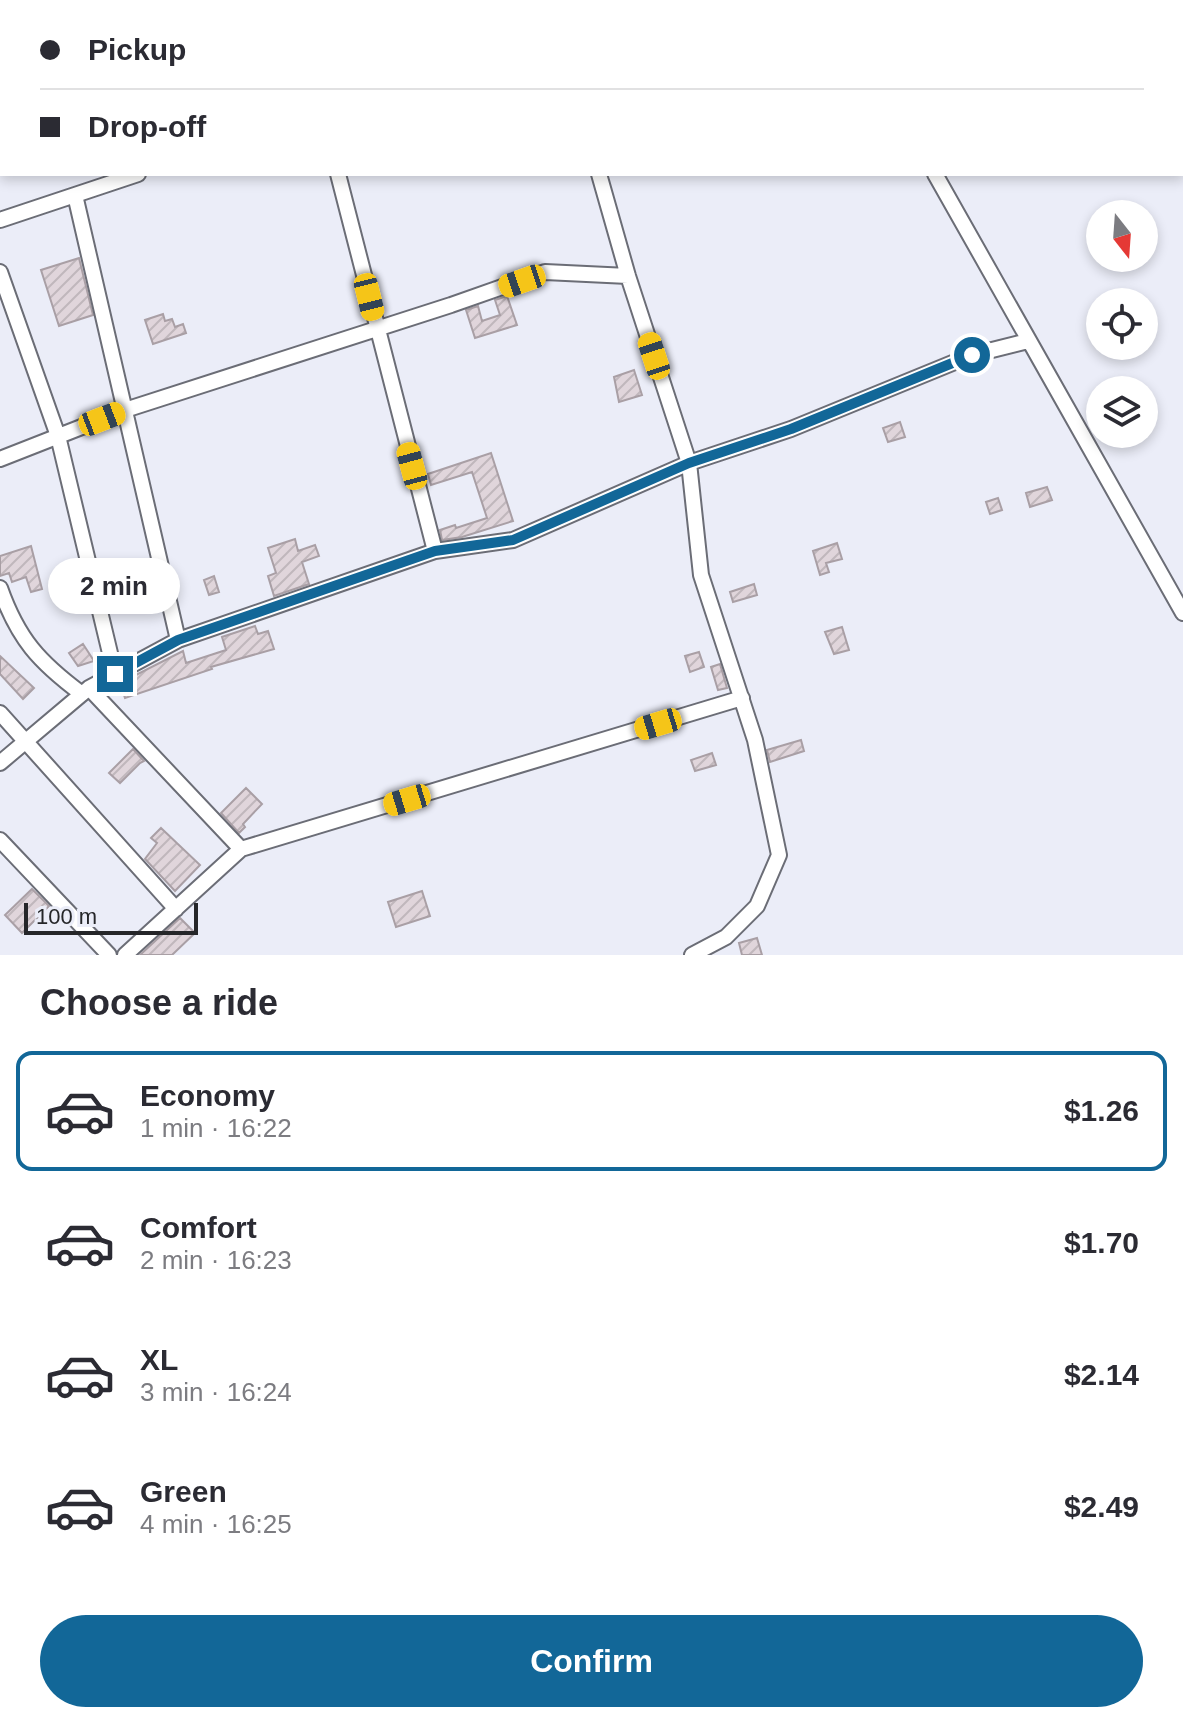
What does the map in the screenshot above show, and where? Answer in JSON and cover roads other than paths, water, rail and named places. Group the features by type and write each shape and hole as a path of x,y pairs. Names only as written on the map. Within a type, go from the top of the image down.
{"street":[{"path":"0,220 132,176"},
{"path":"339,176 435,551"},
{"path":"600,176 628,276 689,463 701,575 755,740 779,855 757,906 726,937 692,955"},
{"path":"936,176 1183,613"},
{"path":"75,195 178,640"},
{"path":"0,272 58,436 115,674"},
{"path":"0,459 125,410 545,272 628,276"},
{"path":"0,763 86,691 178,640 435,551 513,540 689,463 791,429 972,355 1028,341"},
{"path":"0,588 13,622 53,673 86,691 241,849"},
{"path":"125,955 241,849 742,698"},
{"path":"0,713 176,909"},
{"path":"0,840 109,955"}]}
